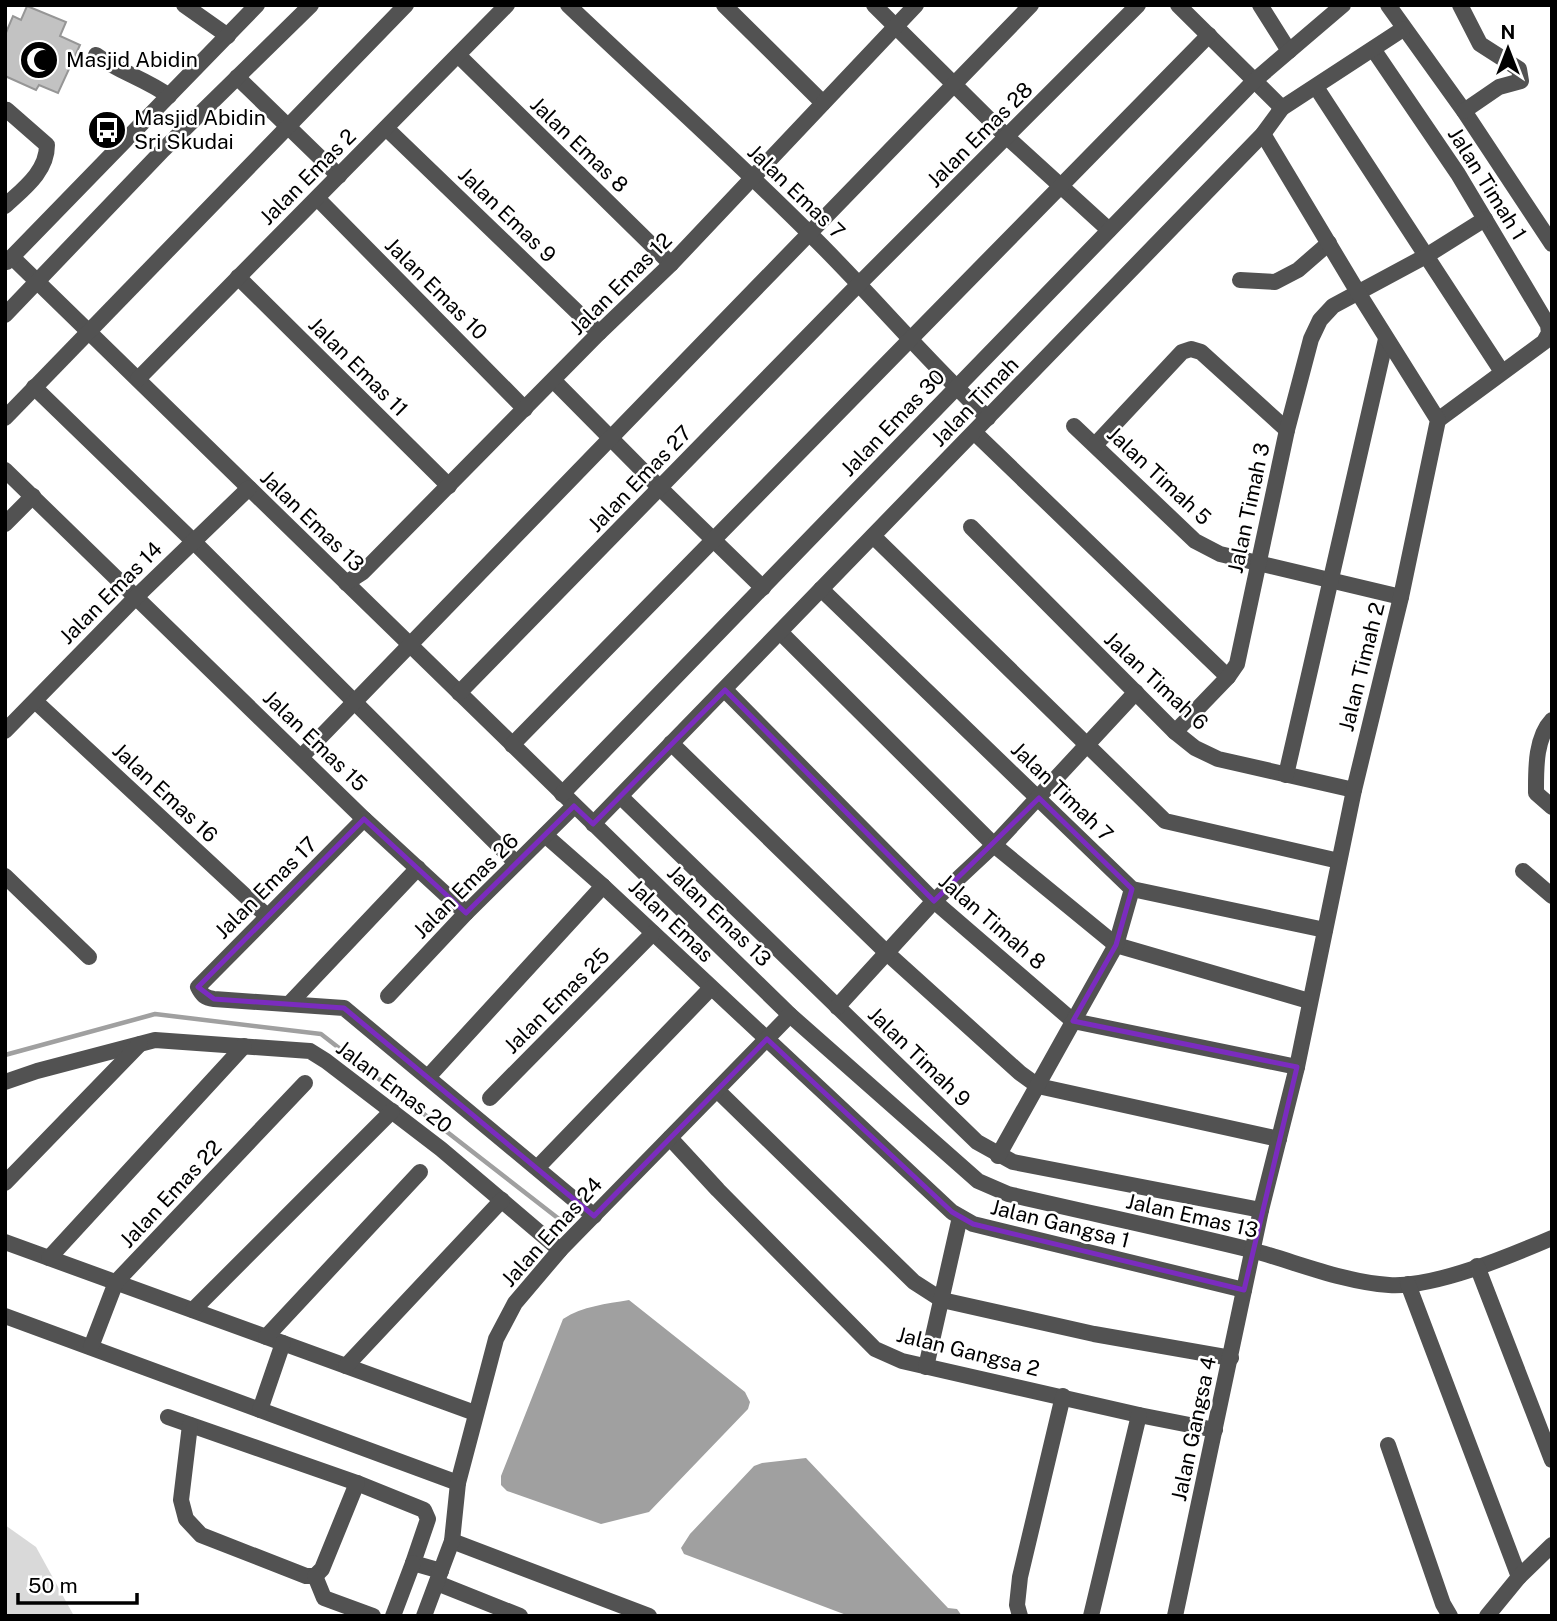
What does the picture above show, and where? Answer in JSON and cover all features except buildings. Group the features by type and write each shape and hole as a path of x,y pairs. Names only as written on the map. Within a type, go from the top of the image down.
{"street":[{"path":"184,5 228,36"},
{"path":"9,260 257,5"},
{"path":"5,315 163,150 310,5"},
{"path":"5,418 406,5"},
{"name":"Jalan Emas 2","path":"138,379 508,5"},
{"name":"Jalan Emas 7","path":"568,5 809,233 855,289 911,339 988,418"},
{"path":"724,5 823,103"},
{"path":"874,5 1007,137 1109,230"},
{"name":"Jalan Emas 12","path":"346,583 363,572 554,382 599,333 671,264 916,5"},
{"path":"302,757 352,702 1031,5"},
{"name":"Jalan Emas 28","path":"855,289 1138,5"},
{"path":"1178,5 1282,108"},
{"path":"1260,5 1289,51"},
{"name":"Jalan Emas 30","path":"568,800 763,588 1254,81 1343,5"},
{"path":"1388,5 1464,111 1552,244"},
{"path":"1460,5 1480,44 1519,69 1521,80 1499,87 1464,111"},
{"name":"Jalan Timah","path":"593,824 1263,134 1282,108 1403,29"},
{"path":"512,745 1209,35"},
{"name":"Jalan Timah 1","path":"1373,49 1458,174 1548,326 1549,333 1544,342 1438,420"},
{"path":"96,55 108,65 154,85 169,96"},
{"name":"Jalan Emas 8","path":"458,55 671,264"},
{"path":"237,77 339,176"},
{"path":"1315,87 1502,372"},
{"path":"5,206 37,176 47,158 47,145 6,111"},
{"name":"Jalan Emas 9","path":"386,128 599,333"},
{"path":"1263,134 1438,420"},
{"name":"Jalan Emas 10","path":"317,198 525,409"},
{"name":"Jalan Timah 3","path":"1175,732 1228,677 1237,664 1287,430 1311,340 1320,320 1333,306 1426,256 1485,219"},
{"path":"1240,280 1275,282 1298,270 1329,243"},
{"name":"Jalan Emas 13","path":"9,260 38,282 89,331 790,1015 978,1181 1008,1194 1252,1251 1357,1280 1391,1285 1426,1282 1549,1240"},
{"name":"Jalan Emas 11","path":"238,277 449,486"},
{"name":"Jalan Emas 27","path":"459,693 855,289"},
{"path":"1286,775 1386,339"},
{"path":"1095,445 1182,352 1191,349 1201,352 1287,430"},
{"path":"554,382 763,588"},
{"path":"34,387 193,541 516,863"},
{"name":"Jalan Timah 2","path":"1252,1251 1297,1067 1354,790 1401,597 1438,420"},
{"name":"Jalan Timah 5","path":"1074,426 1195,541 1220,554 1401,597"},
{"path":"975,433 1228,677"},
{"name":"Jalan Emas 15","path":"5,470 364,818 466,913"},
{"name":"Jalan Emas 14","path":"5,731 136,597 249,488"},
{"path":"5,524 33,496"},
{"name":"Jalan Timah 6","path":"971,527 1175,732 1195,748 1217,759 1354,790"},
{"path":"873,536 1165,821 1339,861"},
{"name":"Jalan Timah 7","path":"821,589 1132,889"},
{"path":"780,632 994,845 1116,945 1309,1001"},
{"name":"Jalan Timah 8","path":"724,690 934,901 1073,1021 1297,1067"},
{"path":"837,1007 934,901 1039,799 1136,692"},
{"name":"Jalan Emas 16","path":"35,701 267,916"},
{"path":"1552,720 1546,726 1539,747 1535,793 1552,807"},
{"path":"671,743 887,953 1020,1073 1038,1086 1279,1139"},
{"name":"Jalan Timah 9","path":"621,797 977,1142 998,1156 1013,1163 1261,1210"},
{"name":"Jalan Emas 26","path":"388,996 466,913 545,835 568,800"},
{"name":"Jalan Emas 17","path":"290,1003 206,998 198,987 364,818"},
{"name":"Jalan Emas","path":"545,835 767,1039"},
{"path":"290,1003 418,868"},
{"path":"1523,871 1552,896"},
{"path":"5,876 89,957"},
{"path":"428,1077 603,886"},
{"path":"998,1156 1116,945 1132,889 1325,930"},
{"name":"Jalan Emas 25","path":"490,1098 653,933"},
{"path":"538,1167 711,988"},
{"path":"290,1003 344,1007 594,1216"},
{"name":"Jalan Emas 24","path":"424,1616 452,1542 458,1483 496,1339 515,1303 560,1250 790,1015"},
{"name":"Jalan Gangsa 1","path":"767,1039 952,1212 973,1224 1244,1290"},
{"name":"Jalan Emas 20","path":"5,1082 155,1040 310,1051 326,1060 392,1111 560,1250"},
{"path":"5,1183 140,1044"},
{"path":"49,1258 244,1046"},
{"name":"Jalan Emas 22","path":"91,1348 116,1282 304,1083"},
{"path":"717,1090 914,1282 942,1300 1094,1334 1231,1358"},
{"path":"193,1310 392,1111"},
{"name":"Jalan Gangsa 2","path":"670,1138 875,1349 902,1361 926,1367 1215,1430"},
{"path":"265,1337 420,1172"},
{"path":"346,1366 502,1200"},
{"path":"926,1367 960,1217"},
{"path":"1549,1240 1552,1257"},
{"path":"5,1242 475,1413"},
{"name":"Jalan Gangsa 4","path":"1175,1616 1252,1251"},
{"path":"1477,1266 1546,1431 1552,1460"},
{"path":"1408,1284 1518,1577"},
{"path":"5,1316 458,1483"},
{"path":"260,1410 283,1343"},
{"path":"1020,1616 1017,1605 1020,1577 1063,1396"},
{"path":"1091,1616 1139,1415"},
{"path":"168,1417 357,1483 424,1510 428,1519 393,1616"},
{"path":"190,1424 181,1500 186,1519 201,1535 306,1576 315,1576"},
{"path":"1388,1445 1443,1604 1450,1616"},
{"path":"315,1576 326,1560 357,1483"},
{"path":"452,1542 649,1616"},
{"path":"1487,1616 1518,1577 1552,1545"},
{"path":"413,1563 520,1616"},
{"path":"315,1576 324,1598 373,1616"}],"highlighted area":[{"path":"725,690 934,901 1039,798 1132,889 1116,945 1073,1021 1297,1067 1244,1290 973,1224 952,1212 767,1039 594,1216 344,1008 214,999 198,987 364,819 466,913 574,806 593,824"}],"shaded area":[{"path":"629,1300 745,1392 750,1402 748,1409 649,1512 601,1524 507,1491 501,1485 501,1476 563,1319 587,1308"},
{"path":"806,1458 948,1608 957,1609 962,1616 849,1616 684,1554 681,1548 690,1534 754,1466"},
{"path":"5,1525 36,1547 74,1616 5,1616"}],"waterway":[{"path":"5,1055 155,1014 321,1034 559,1219"}],"place":[{"name":"Masjid Abidin","path":"39,60"},
{"name":"Masjid Abidin Sri Skudai","path":"107,130"}]}
